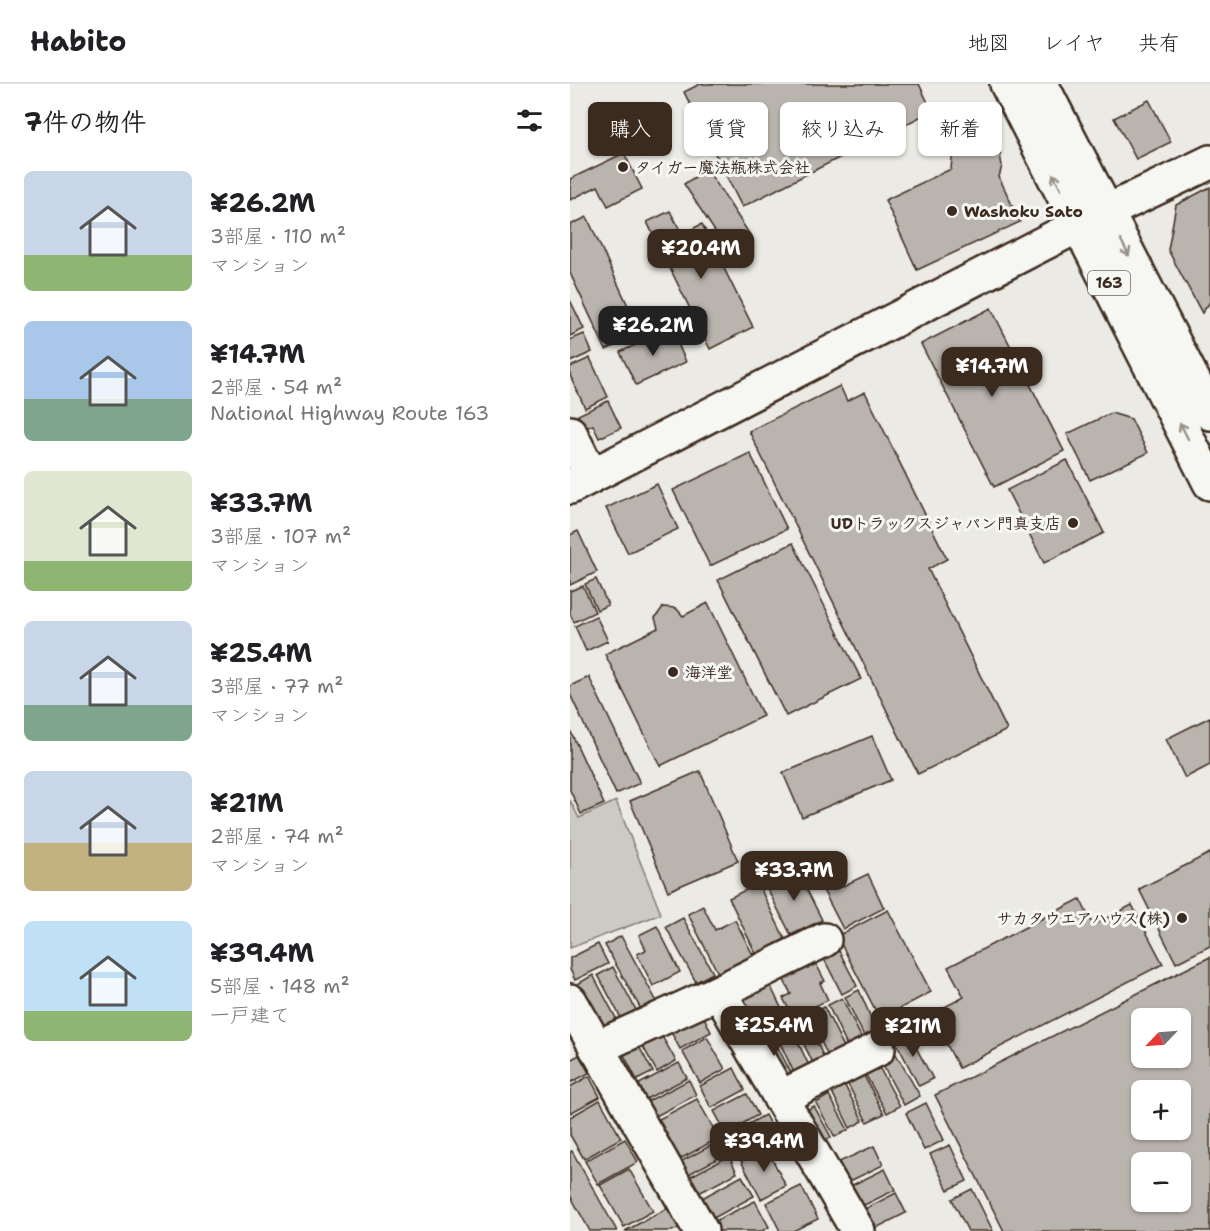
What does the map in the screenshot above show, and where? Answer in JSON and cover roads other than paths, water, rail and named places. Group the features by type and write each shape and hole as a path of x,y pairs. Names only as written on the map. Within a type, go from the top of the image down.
{"main road":[{"name":"163","path":"1007,84 1093,219 1210,413"},
{"name":"163","path":"1041,84 1093,219 1210,483"},
{"path":"570,433 580,482 1093,219 1210,162"},
{"path":"596,1048 719,992 824,940"},
{"path":"719,992 858,1231"},
{"path":"570,1001 701,1231"},
{"path":"780,1098 878,1049"}],"place":[{"name":"タイガー魔法瓶株式会社","path":"623,167"},
{"name":"Washoku Sato","path":"952,211"},
{"name":"UDトラックスジャパン門真支店","path":"1073,523"},
{"name":"海洋堂","path":"673,672"},
{"name":"サカタウエアハウス(株)","path":"1182,918"}]}
